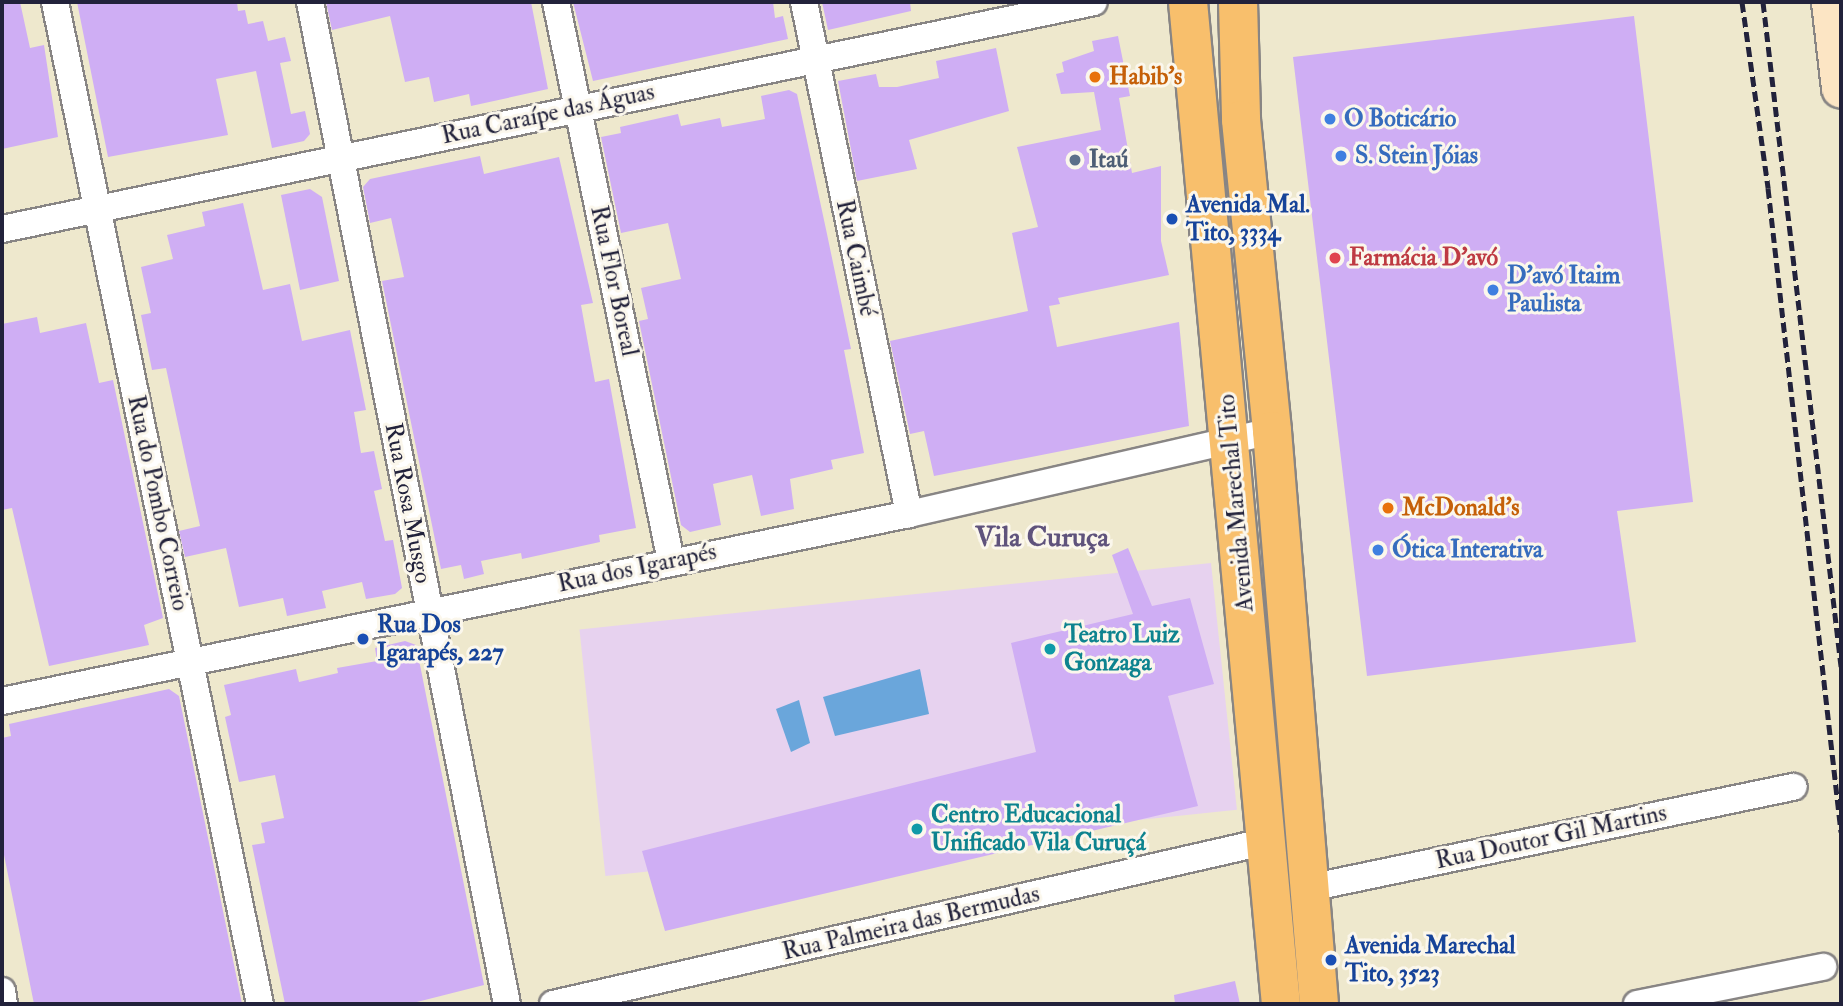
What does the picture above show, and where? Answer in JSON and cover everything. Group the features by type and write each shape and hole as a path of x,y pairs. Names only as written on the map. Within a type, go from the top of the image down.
{"main road":[{"name":"Avenida Marechal Tito","path":"1188,2 1268,841 1281,1004"},
{"path":"1198,2 1239,62"},
{"name":"Avenida Marechal Tito","path":"1238,2 1241,120 1272,431 1319,1004"}],"street":[{"name":"Rua do Pombo Correio","path":"55,2 260,1004"},
{"name":"Rua Rosa Musgo","path":"310,2 507,1004"},
{"name":"Rua Flor Boreal","path":"556,2 671,561"},
{"name":"Rua Caimbé","path":"804,2 909,514"},
{"name":"Rua Caraípe das Águas","path":"2,229 341,160 577,106 816,58 1047,6 1094,2"},
{"path":"1831,2 1841,88"},
{"name":"Rua dos Igarapés","path":"2,701 909,514 1272,431"},
{"name":"Rua Doutor Gil Martins","path":"1309,888 1794,787"},
{"name":"Rua Palmeira das Bermudas","path":"554,1004 1268,841"},
{"path":"1637,1004 1823,967"},
{"path":"2,991 5,1004"}],"shaded area":[{"path":"1211,563 1237,810 605,876 579,629"}],"water":[{"path":"920,669 929,714 835,736 823,697"},
{"path":"799,700 810,743 791,752 776,709"}],"building":[{"path":"2,2 20,2 30,48 44,45 58,137 2,149"},
{"path":"77,2 237,2 238,11 245,10 248,24 263,21 268,41 285,37 291,61 280,63 291,114 305,111 310,134 304,141 272,148 256,71 216,79 228,135 108,157"},
{"path":"326,2 531,2 548,89 471,106 469,94 434,102 429,77 405,82 390,16 332,30"},
{"path":"573,2 773,2 775,18 783,16 788,39 593,81"},
{"path":"822,2 910,2 911,11 828,30"},
{"name":"D’avó Itaim Paulista","path":"1634,16 1693,502 1617,511 1636,642 1367,676 1293,57"},
{"path":"1118,36 1130,96 1119,98 1132,173 1161,166 1161,241 1169,275 1058,298 1060,304 1049,306 1057,347 1179,322 1189,426 934,476 924,431 910,434 890,341 1028,311 1012,233 1038,227 1017,147 1101,130 1094,92 1061,94 1056,74 1064,72 1062,62 1094,51 1092,41"},
{"path":"996,48 1009,111 909,140 917,169 857,181 838,81 876,74 879,87 897,87 939,78 936,61"},
{"path":"789,90 797,94 851,349 844,350 864,453 831,460 833,469 790,479 794,509 761,516 752,475 713,484 721,525 690,532 681,525 639,321 648,319 641,288 681,279 668,223 621,233 601,137 621,133 620,127 678,114 681,126 720,118 722,127 765,119 761,96"},
{"path":"480,156 484,174 559,157 593,303 581,305 595,382 609,379 636,528 599,535 600,542 522,559 521,553 481,561 484,574 464,579 461,565 441,569 382,281 404,277 391,218 370,223 363,187 370,179"},
{"path":"310,189 322,197 339,281 300,290 281,195"},
{"path":"243,203 263,290 290,284 302,341 350,330 366,410 354,412 361,453 374,451 382,489 374,491 385,541 393,540 402,588 395,594 366,599 362,582 322,591 326,608 287,616 283,598 239,607 226,548 185,557 179,531 200,526 166,368 152,370 141,315 151,313 141,267 173,259 167,235 205,226 202,212"},
{"path":"37,317 40,333 86,323 99,383 113,380 163,618 144,625 149,645 49,666 12,508 2,510 2,324"},
{"name":"Centro Educacional Unificado Vila Curuçá","path":"1128,548 1152,606 1190,598 1214,684 1168,696 1198,806 665,931 642,851 1036,752 1011,643 1133,614 1112,555"},
{"path":"405,641 416,645 484,985 409,1004 285,1004 252,845 265,843 261,823 284,818 275,775 239,782 225,717 231,715 224,685 296,669 299,682 338,673 337,668 377,661 375,648"},
{"path":"169,689 179,696 242,1004 34,1004 2,845 2,738 11,736 9,724"},
{"path":"1235,981 1240,1004 1175,1004 1174,995"}],"railway":[{"path":"1742,2 1768,188 1841,832"},
{"path":"1763,2 1841,666"}],"place":[{"name":"Habib's","path":"1095,77"},
{"name":"O Boticário","path":"1330,119"},
{"name":"S. Stein Jóias","path":"1341,156"},
{"name":"Itaú","path":"1075,160"},
{"name":"Avenida Mal. Tito, 3334","path":"1172,219"},
{"name":"Farmácia D'avó","path":"1335,258"},
{"name":"D’avó Itaim Paulista","path":"1493,290"},
{"name":"McDonald's","path":"1388,508"},
{"name":"Ótica Interativa","path":"1378,550"},
{"name":"Rua Dos Igarapés, 227","path":"363,639"},
{"name":"Teatro Luiz Gonzaga","path":"1050,649"},
{"name":"Centro Educacional Unificado Vila Curuçá","path":"917,829"},
{"name":"Avenida Marechal Tito, 3523","path":"1331,960"}],"district":[{"name":"Vila Curuça","path":"1042,538"}]}
